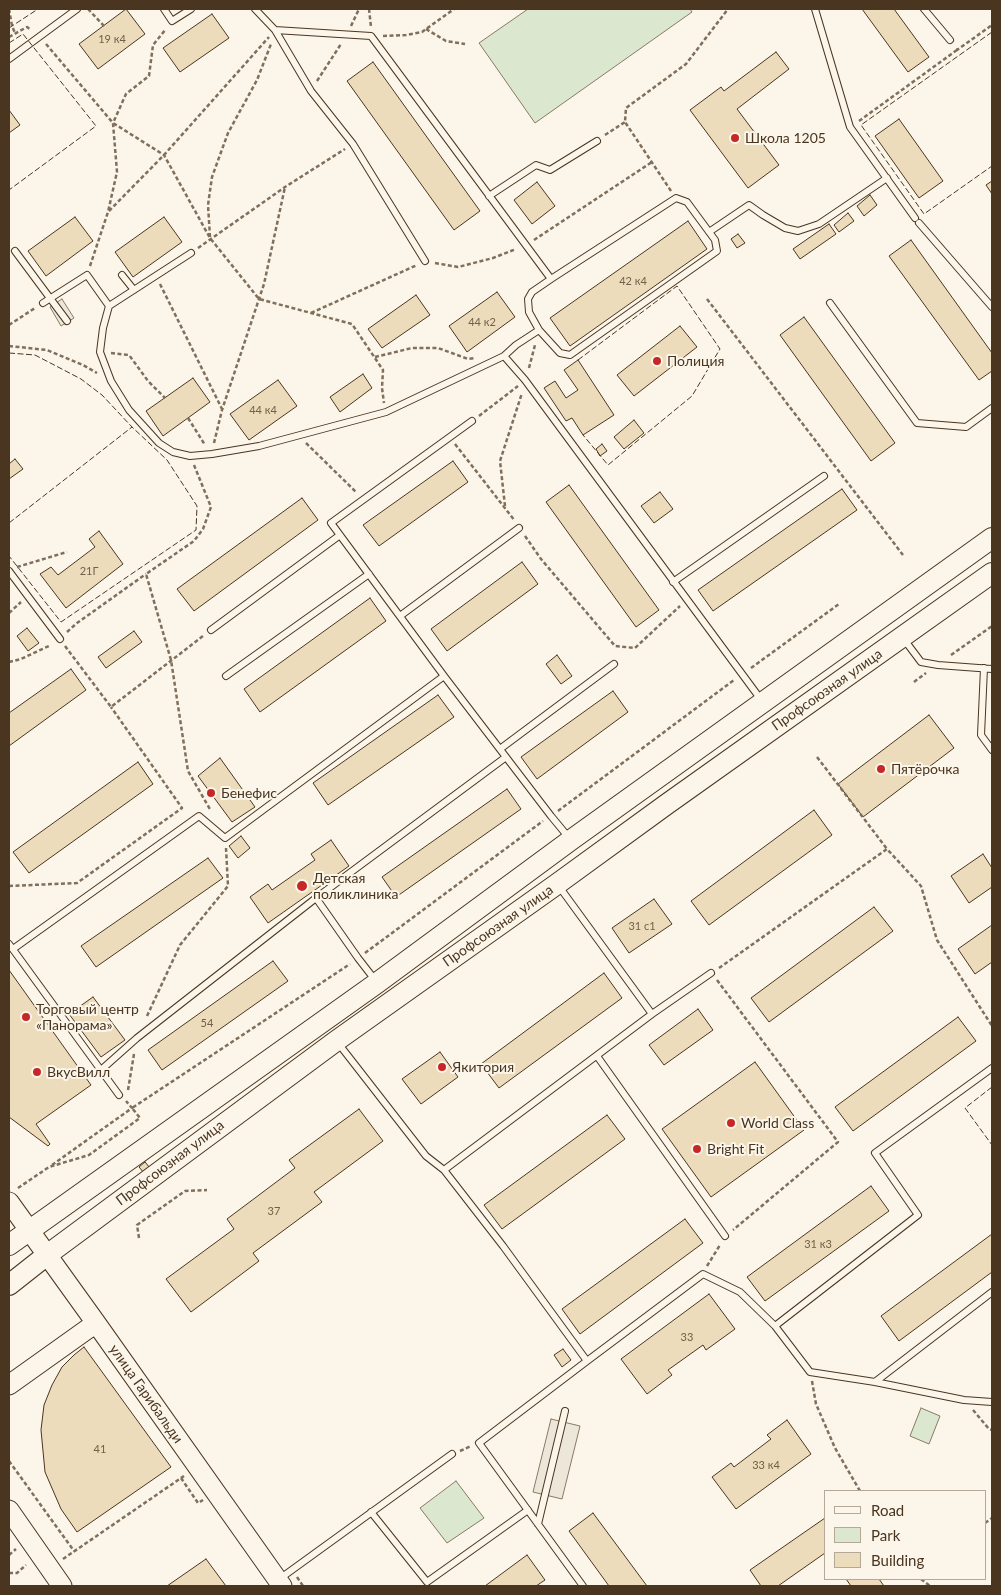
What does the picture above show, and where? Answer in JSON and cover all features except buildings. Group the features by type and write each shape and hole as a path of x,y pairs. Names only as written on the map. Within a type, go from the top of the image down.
{"main road":[{"name":"Профсоюзная улица","path":"9,1245 377,983 571,840 992,538"},
{"name":"Профсоюзная улица","path":"9,1285 336,1040 992,573"}],"street":[{"name":"улица Гарибальди","path":"13,1195 28,1231 96,1323 280,1583"},
{"path":"9,1385 96,1323"},
{"path":"9,1510 62,1586"}],"lane":[{"path":"9,59 77,9"},
{"path":"164,9 172,21 191,9"},
{"path":"255,9 275,30 311,91 352,144 425,262"},
{"path":"815,9 850,127 917,220 992,307"},
{"path":"924,9 950,40"},
{"path":"275,30 371,36 551,279"},
{"path":"489,196 536,165 550,170 596,141"},
{"path":"709,232 749,205 763,216 785,228 798,231 819,224 887,178"},
{"path":"676,198 687,202 709,232 715,240 717,251 570,355 560,353 539,330 529,312 528,299 532,292 676,198"},
{"path":"15,251 67,321"},
{"path":"191,253 109,306 103,328 100,352 111,381 129,410 159,443 173,452 190,456 259,446 386,412 504,356 516,345 539,330"},
{"path":"43,303 87,275 109,306"},
{"path":"122,275 134,290"},
{"path":"830,303 917,423 966,427 992,408"},
{"path":"504,356 526,380 763,702"},
{"path":"472,421 331,523 506,758 550,816 571,840"},
{"path":"673,582 824,476"},
{"path":"400,616 519,528"},
{"path":"211,630 340,535"},
{"path":"9,572 60,639"},
{"path":"226,676 369,574"},
{"path":"902,637 921,662 992,669"},
{"path":"500,749 614,664"},
{"path":"984,668 981,735 992,750"},
{"path":"119,1094 11,946 199,816 225,838 444,676"},
{"path":"101,1070 137,1038 316,898 506,758"},
{"path":"557,884 652,1014"},
{"path":"316,898 377,983"},
{"path":"444,1170 652,1014 711,973"},
{"path":"336,1040 426,1156 444,1170 503,1246 587,1361"},
{"path":"597,1056 725,1236"},
{"path":"776,1326 918,1215 875,1153 992,1068"},
{"path":"583,1586 479,1443 703,1274 740,1292 776,1326 810,1372 875,1382 964,1400 992,1402"},
{"path":"875,1382 992,1292"},
{"path":"538,1524 565,1411"},
{"path":"280,1583 371,1512 452,1454"},
{"path":"371,1512 426,1584 528,1510"}],"path":[{"path":"9,9 15,33"},
{"path":"88,9 104,26"},
{"path":"311,91 348,34 359,9"},
{"path":"370,9 371,36 406,35 422,32 454,9"},
{"path":"676,198 625,122 626,108 686,64 728,9"},
{"path":"87,275 108,212 117,172 113,123 126,94 148,76 153,45 172,21"},
{"path":"850,127 992,25"},
{"path":"9,37 27,27 40,36 113,123 164,155 210,238 258,299 352,324 383,370 382,388 386,412"},
{"path":"426,29 446,41 466,44"},
{"path":"108,212 164,155 275,30"},
{"path":"210,238 208,205 212,178 228,133 257,80 267,57 275,30"},
{"path":"950,40 957,50"},
{"path":"596,141 625,122"},
{"path":"191,253 285,187 352,144"},
{"path":"310,313 425,262 458,267 492,258 526,245 652,162"},
{"path":"212,454 222,410 264,284 285,187"},
{"path":"156,276 222,410"},
{"path":"707,299 903,555"},
{"path":"9,325 43,303"},
{"path":"506,507 500,461 526,380 539,330"},
{"path":"9,346 47,350 83,365 111,381"},
{"path":"374,357 412,348 438,348 468,359 476,358"},
{"path":"100,352 128,355 164,398"},
{"path":"472,421 526,380"},
{"path":"188,418 212,454"},
{"path":"299,436 364,499"},
{"path":"450,437 506,507 541,559 615,646 636,648 687,600"},
{"path":"9,662 54,644 77,624 194,541 203,529 211,507 190,456"},
{"path":"9,572 18,566 67,552"},
{"path":"146,574 171,660 188,771 211,813"},
{"path":"9,613 27,596"},
{"path":"13,1195 132,1108 358,958 838,604"},
{"path":"914,682 992,626"},
{"path":"110,707 211,630"},
{"path":"9,886 77,883 182,808 60,639"},
{"path":"817,757 887,849 921,886 937,940 992,1026"},
{"path":"128,1092 137,1038 180,945 228,886 225,838"},
{"path":"703,1274 725,1236 838,1142 711,973 887,849"},
{"path":"49,1167 89,1155 140,1118 126,1101"},
{"path":"139,1238 137,1225 145,1219 185,1191 207,1190"},
{"path":"810,1372 816,1404 835,1448 859,1490"},
{"path":"964,1400 989,1429 992,1430"},
{"path":"452,1454 479,1443"},
{"path":"9,1461 74,1552"},
{"path":"49,1569 197,1466"},
{"path":"9,1555 16,1549"},
{"path":"9,1573 17,1573 26,1565"}],"green space":[{"path":"528,9 690,9 692,12 535,123 479,43"},
{"path":"921,1408 940,1416 929,1444 910,1436"},
{"path":"456,1481 484,1518 447,1543 420,1508"}],"shaded area":[{"path":"62,299 74,318 61,326 50,307"},
{"path":"551,1419 580,1426 562,1499 533,1492"}],"fence":[{"path":"9,28 38,9"},
{"path":"992,32 861,125 924,214 992,166"},
{"path":"9,43 23,34 96,126 9,190"},
{"path":"578,360 677,286 720,349 692,396 608,465 583,435"},
{"path":"9,353 35,355 81,379 102,395 167,460 197,506 196,530 61,622 9,556"},
{"path":"9,523 132,427"},
{"path":"992,1087 965,1108 992,1145"}],"place":[{"name":"Школа 1205","path":"735,138"},
{"name":"Полиция","path":"657,361"},
{"name":"Пятёрочка","path":"881,769"},
{"name":"Бенефис","path":"211,793"},
{"name":"Детская поликлиника","path":"302,886"},
{"name":"Торговый центр «Панорама»","path":"26,1017"},
{"name":"Якитория","path":"442,1067"},
{"name":"ВкусВилл","path":"37,1072"},
{"name":"World Class","path":"731,1123"},
{"name":"Bright Fit","path":"697,1149"}]}
